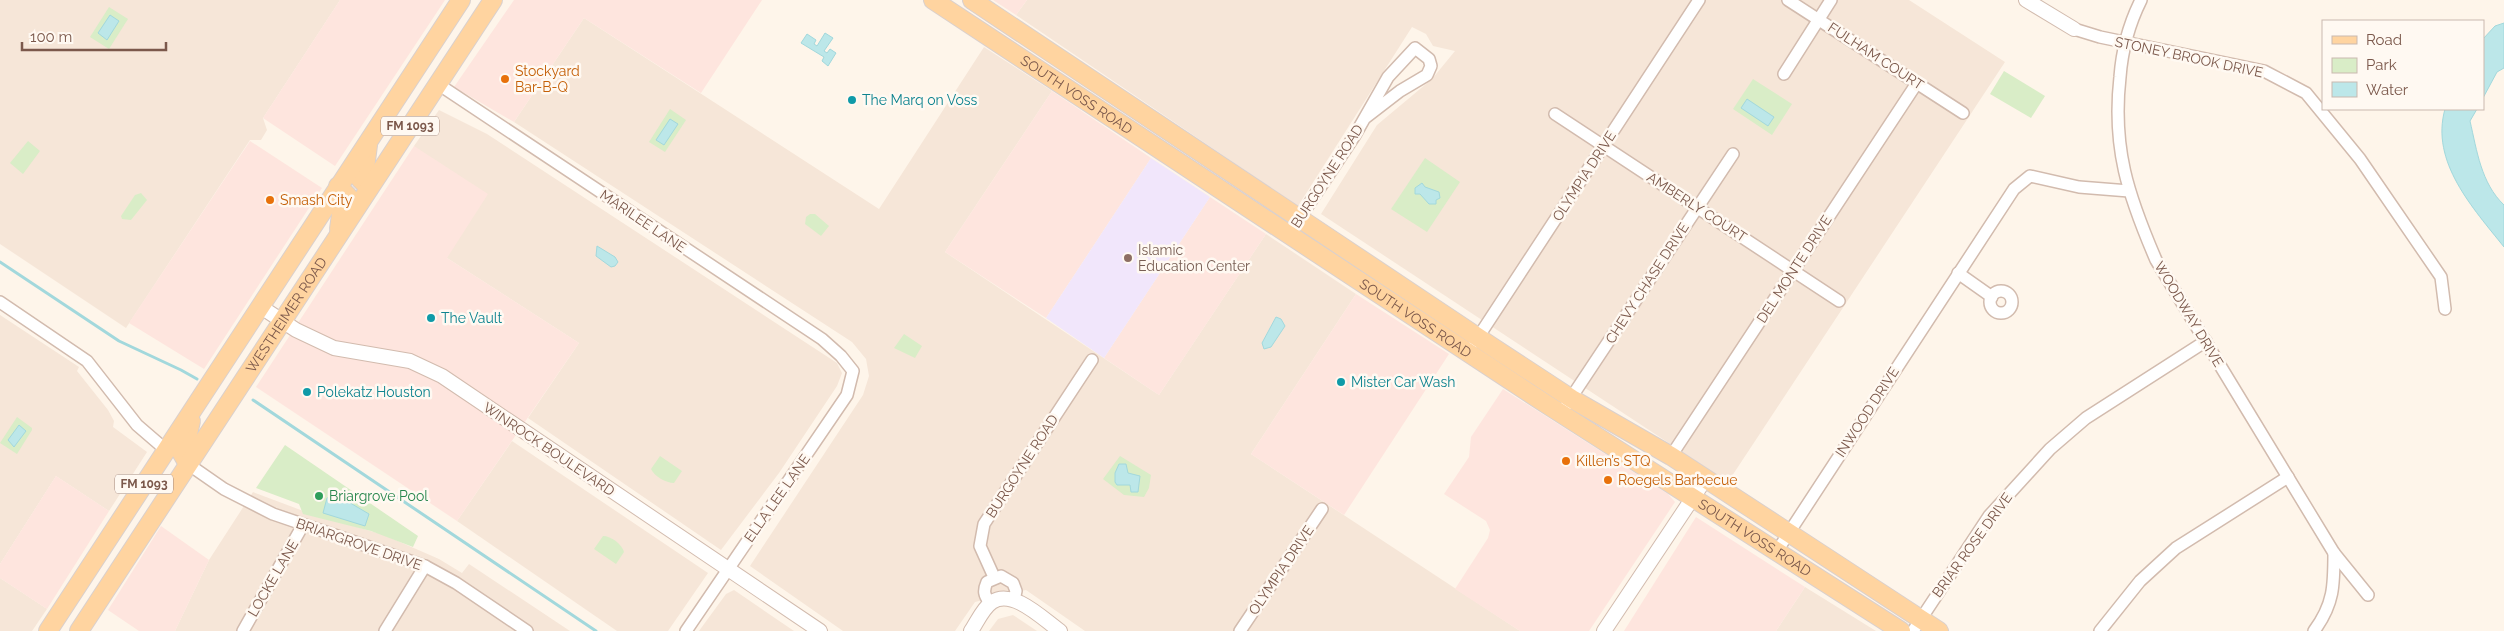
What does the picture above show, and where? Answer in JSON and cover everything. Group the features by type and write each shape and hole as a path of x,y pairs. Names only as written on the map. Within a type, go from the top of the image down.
{"main road":[{"name":"WESTHEIMER ROAD","path":"48,631 461,0"},
{"name":"WESTHEIMER ROAD","path":"79,631 438,84 485,8 493,0"},
{"name":"SOUTH VOSS ROAD","path":"933,0 1290,234 1474,345 1572,398 1671,456 1835,562 1917,625 1939,631"},
{"name":"SOUTH VOSS ROAD","path":"972,0 1300,219 1474,345 1561,414 1901,631"},
{"path":"979,30 990,12"},
{"path":"1083,98 1094,80"},
{"path":"369,140 365,169 360,179 370,188"},
{"path":"1182,164 1193,148"},
{"path":"337,237 342,207 348,196 338,186"},
{"path":"188,464 181,452 186,443 193,411"},
{"path":"162,503 174,462 166,450"},
{"path":"106,588 100,583 100,578 105,568 112,534"},
{"path":"1822,580 1835,562"},
{"path":"74,631 87,595 78,587"}],"street":[{"name":"OLYMPIA DRIVE","path":"1474,345 1699,0"},
{"name":"FULHAM COURT","path":"1788,0 1963,113"},
{"path":"1784,74 1831,0"},
{"name":"STONEY BROOK DRIVE","path":"2026,0 2074,28 2125,42 2264,71 2306,93 2360,159 2441,277 2445,309"},
{"name":"WOODWAY DRIVE","path":"2141,0 2125,42 2116,110 2121,162 2129,191 2156,260 2334,553 2368,595"},
{"name":"BURGOYNE ROAD","path":"1290,234 1388,77 1414,48 1429,59 1430,71 1364,118"},
{"name":"DEL MONTE DRIVE","path":"1671,456 1917,83"},
{"name":"MARILEE LANE","path":"438,84 822,339 845,361"},
{"name":"AMBERLY COURT","path":"1555,114 1839,300"},
{"name":"CHEVY CHASE DRIVE","path":"1561,414 1733,154"},
{"name":"INWOOD DRIVE","path":"1777,551 2014,190 2030,176 2079,188 2129,191"},
{"path":"1958,273 1992,296"},
{"path":"0,302 87,361 137,425 166,450"},
{"name":"WINROCK BOULEVARD","path":"261,307 306,335 334,348 410,361 442,376 820,631"},
{"name":"BRIAR ROSE DRIVE","path":"1917,625 1989,516 2050,449 2086,418 2206,341"},
{"name":"BURGOYNE ROAD","path":"994,577 984,560 980,546 984,524 1092,360"},
{"name":"ELLA LEE LANE","path":"686,631 847,395 853,371 845,361"},
{"name":"BRIARGROVE DRIVE","path":"188,464 236,496 303,526 356,541 425,566 456,583 527,631"},
{"path":"2100,631 2140,581 2176,548 2288,477"},
{"path":"1604,631 1706,478"},
{"name":"OLYMPIA DRIVE","path":"1240,631 1322,509"},
{"name":"LOCKE LANE","path":"243,631 303,526"},
{"path":"2314,631 2324,617 2333,592 2334,553"},
{"path":"385,631 425,566"},
{"path":"990,603 985,596 984,589 987,582 994,577 1007,577 1014,583 1016,591 1014,600"},
{"path":"2333,592 2344,582 2354,578"},
{"path":"971,631 990,603 998,599 1014,600 1060,631"}],"shaded area":[{"path":"0,0 340,0 263,118 267,130 261,140 250,140 126,328 0,244"},
{"path":"340,0 445,0 335,166 263,118"},
{"path":"514,0 762,0 701,93 584,18 514,122 454,87"},
{"path":"993,0 1027,0 1016,15"},
{"path":"1027,0 1909,0 2005,62 1728,482 1321,214 1377,125 1432,79 1455,51 1433,46 1426,34 1412,27 1298,206 1016,15"},
{"path":"584,18 879,209 984,47 1052,91 945,252 1159,395 1266,234 1356,294 1251,454 1520,631 1085,631 1026,590 975,602 955,631 843,631 750,566 863,395 869,376 866,359 852,342 514,122"},
{"path":"1052,91 1151,158 1046,318 945,252"},
{"path":"439,110 487,134 837,363 842,373 837,386 779,473 721,550 528,418 579,343 447,258 414,146"},
{"path":"250,141 322,188 204,369 129,323"},
{"path":"414,146 488,194 447,258 579,343 457,521 256,387"},
{"name":"Islamic Education Center","path":"1151,158 1210,197 1104,358 1046,318"},
{"path":"1210,197 1266,234 1159,395 1104,358"},
{"path":"1356,294 1449,354 1344,515 1251,454"},
{"path":"0,315 79,367 77,371 108,410 114,421 113,427 147,452 109,511 56,476 0,564"},
{"path":"1503,389 1668,494 1675,502 1589,631 1520,631 1455,589 1488,538 1490,530 1486,521 1444,494 1469,457 1471,437"},
{"path":"512,441 708,573 668,631 617,631 457,521"},
{"path":"56,476 109,511 47,609 0,578 0,564"},
{"path":"253,492 306,512 384,535 439,559 462,573 469,564 570,631 175,631 209,560"},
{"path":"1696,517 1805,587 1776,631 1624,631"},
{"path":"161,526 209,560 175,631 139,631 108,610"},
{"path":"0,578 47,609 32,631 0,631"},
{"path":"1805,587 1876,631 1776,631"},
{"path":"734,590 794,631 699,631 726,594"},
{"path":"1013,615 1037,631 989,631 998,619"}],"green space":[{"path":"109,7 128,19 109,49 90,37"},
{"path":"2004,71 2045,96 2031,118 1990,94"},
{"path":"1753,79 1792,104 1772,135 1733,109"},
{"path":"670,109 686,120 665,152 649,142"},
{"path":"28,141 40,151 23,174 10,163"},
{"path":"1425,158 1460,182 1427,232 1391,209"},
{"path":"141,193 147,200 131,220 122,219 121,216 135,195"},
{"path":"810,214 815,214 829,226 821,236 805,224 806,217"},
{"path":"904,334 922,346 915,358 894,348"},
{"path":"17,417 32,428 32,430 17,454 0,443"},
{"name":"Briargrove Pool","path":"285,445 418,536 413,547 371,531 303,514 299,504 256,488"},
{"path":"660,456 682,471 674,483 661,479 651,469"},
{"path":"1120,456 1151,475 1149,488 1144,497 1124,495 1103,479"},
{"path":"603,536 613,539 623,549 624,552 616,564 594,549"}],"water":[{"path":"110,15 119,21 107,40 98,33"},
{"path":"2504,23 2504,68 2497,72 2484,96 2484,38 2495,26"},
{"path":"825,33 833,38 824,51 827,53 830,49 836,53 828,66 822,61 824,57 801,43 807,34 816,40 814,44 817,46"},
{"path":"1747,99 1774,117 1768,126 1741,108"},
{"path":"2445,110 2476,110 2470,121 2485,177 2496,196 2504,205 2504,247 2457,183 2449,166 2442,129"},
{"path":"670,119 678,124 664,145 656,140"},
{"path":"1422,183 1425,187 1439,192 1440,198 1436,200 1436,204 1429,204 1420,194 1415,194 1415,188"},
{"path":"597,246 615,257 618,262 615,266 611,267 596,256"},
{"path":"1276,317 1281,319 1285,326 1271,347 1264,349 1262,343"},
{"path":"19,425 26,431 14,447 8,440"},
{"path":"1119,464 1126,464 1128,473 1140,476 1138,492 1131,492 1130,485 1117,485 1115,473"},
{"path":"335,494 369,514 365,526 323,513 327,498"}],"waterway":[{"path":"0,262 119,341 197,379"},
{"path":"253,400 596,631"}],"place":[{"name":"Stockyard Bar-B-Q","path":"505,79"},
{"name":"The Marq on Voss","path":"852,100"},
{"name":"Smash City","path":"270,200"},
{"name":"Islamic Education Center","path":"1128,258"},
{"name":"The Vault","path":"431,318"},
{"name":"Mister Car Wash","path":"1341,382"},
{"name":"Polekatz Houston","path":"307,392"},
{"name":"Killen’s STQ","path":"1566,461"},
{"name":"Roegels Barbecue","path":"1608,480"},
{"name":"Briargrove Pool","path":"319,496"}]}
